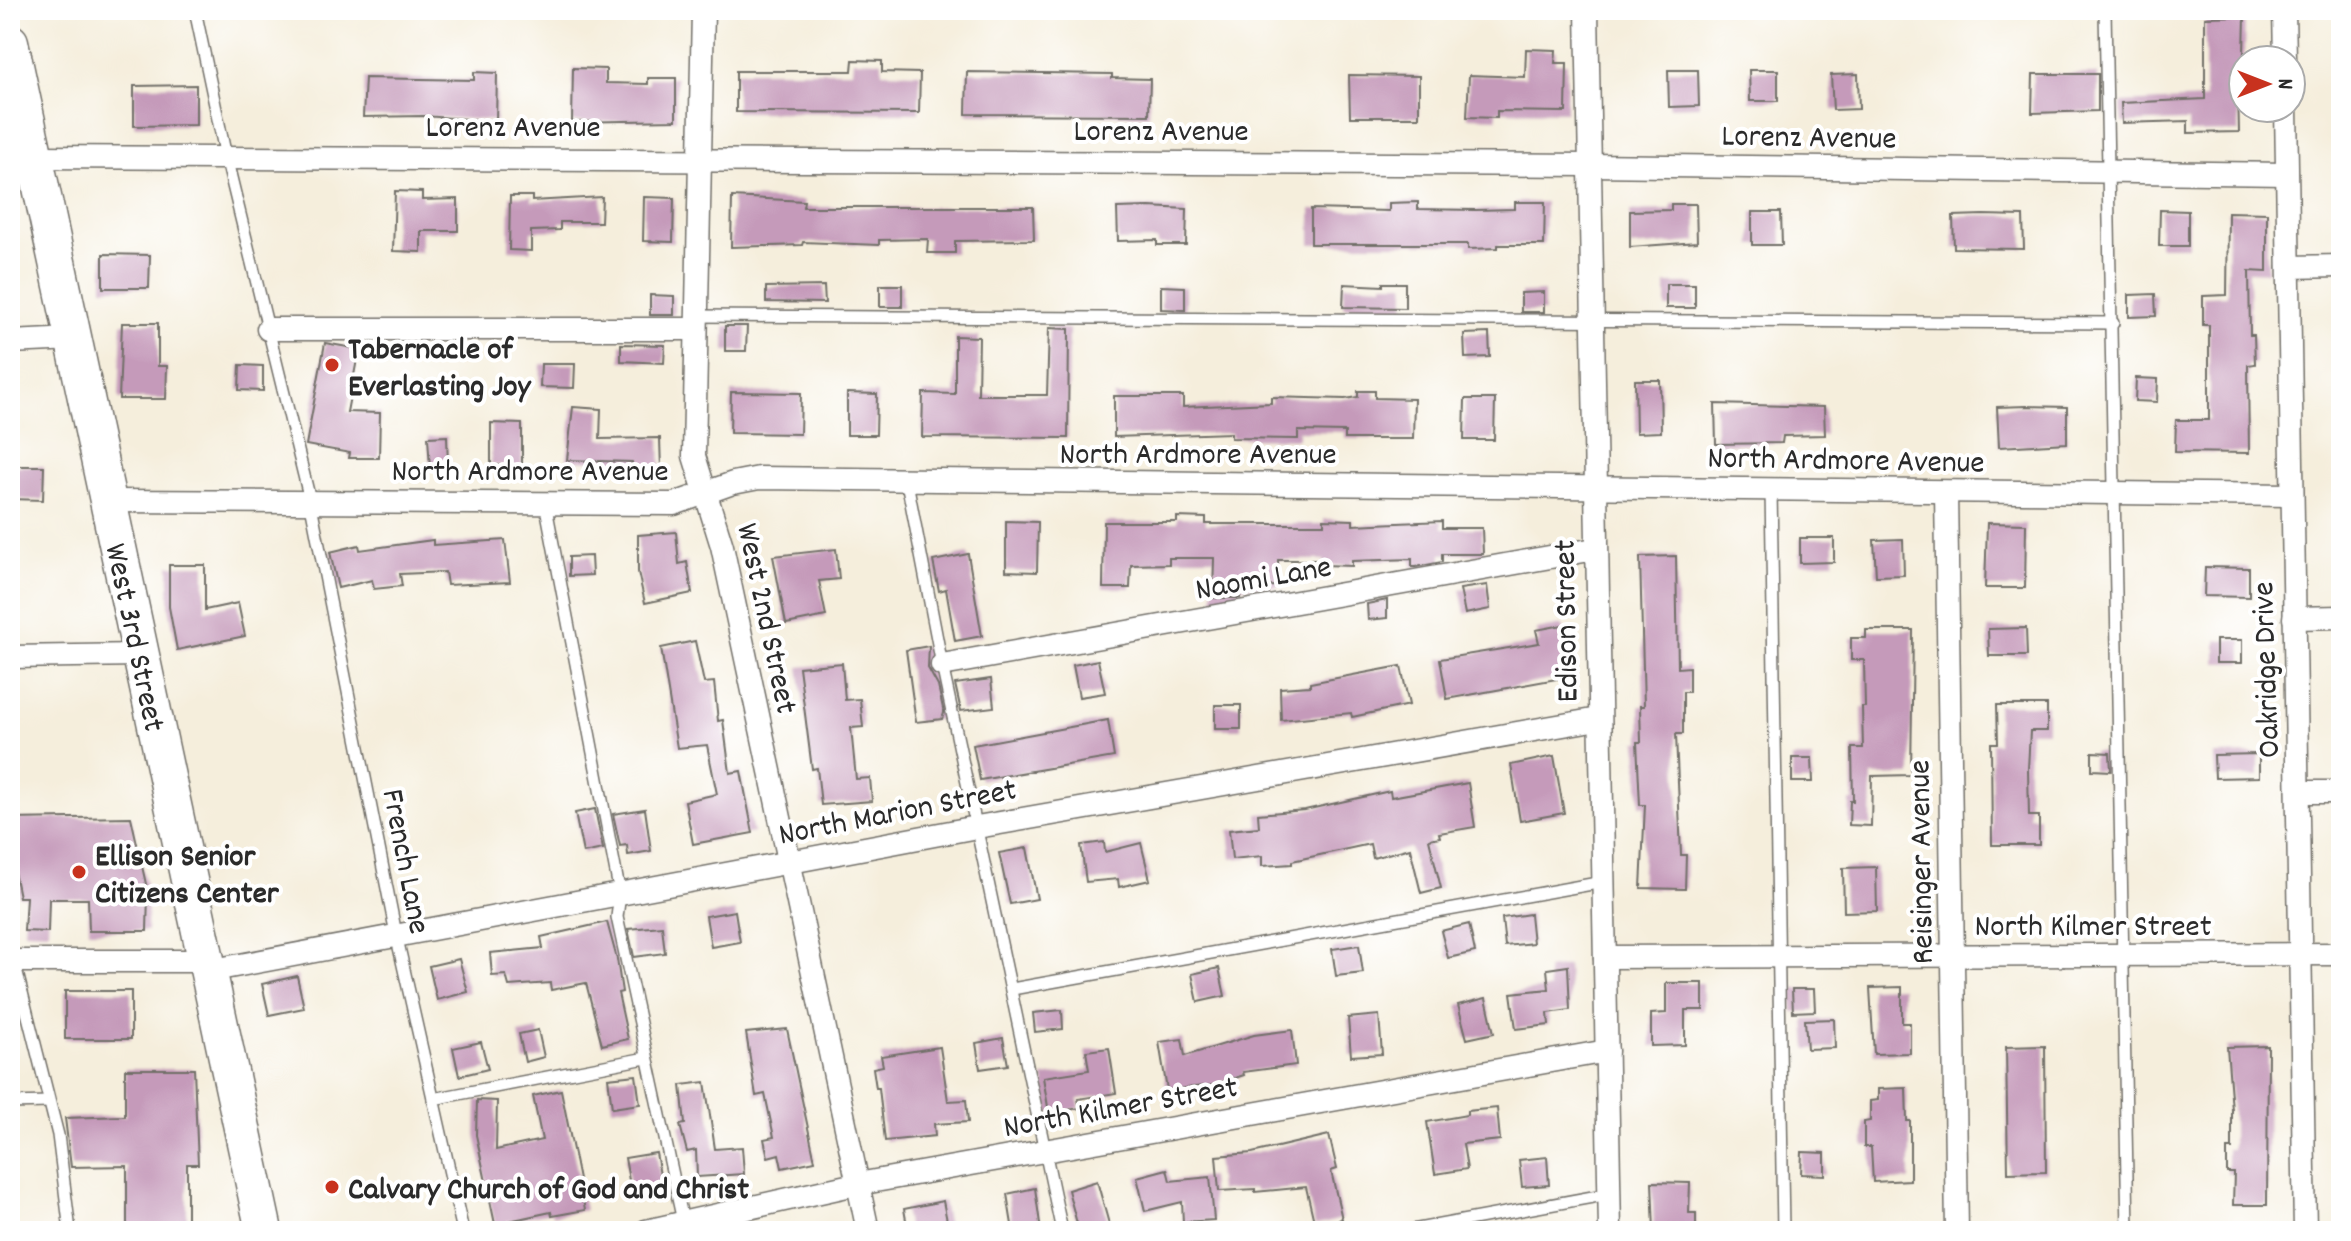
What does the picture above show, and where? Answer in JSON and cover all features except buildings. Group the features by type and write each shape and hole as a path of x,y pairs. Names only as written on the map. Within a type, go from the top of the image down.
{"main road":[{"name":"West 3rd Street","path":"10,42 18,121 34,157 264,1231"}],"street":[{"name":"West 2nd Street","path":"703,10 694,456 722,546 868,1231"},
{"name":"Edison Street","path":"1587,10 1610,1231"},
{"path":"2284,10 2285,44"},
{"name":"Oakridge Drive","path":"2286,124 2305,1231"},
{"name":"Lorenz Avenue","path":"34,157 700,158 2287,174"},
{"path":"2289,267 2341,266"},
{"path":"268,329 696,322"},
{"path":"10,342 74,339"},
{"name":"North Ardmore Avenue","path":"108,501 674,504 733,483 759,478 2292,495"},
{"name":"Reisinger Avenue","path":"1946,492 1957,1231"},
{"name":"Naomi Lane","path":"942,665 1595,549"},
{"path":"2294,618 2341,617"},
{"path":"10,657 140,655"},
{"name":"North Marion Street","path":"12,953 207,966 1598,719"},
{"path":"2299,792 2341,792"},
{"name":"North Kilmer Street","path":"1605,957 2341,954"},
{"name":"North Kilmer Street","path":"646,1231 684,1227 858,1184 1607,1051"}],"lane":[{"name":"French Lane","path":"195,10 226,157 310,500 396,934 463,1231"},
{"path":"2105,10 2116,493 2120,956 2128,1231"},
{"path":"696,322 2113,323"},
{"path":"907,482 942,665 1062,1231"},
{"path":"1771,490 1783,1231"},
{"path":"544,502 620,894 617,917 684,1227"},
{"path":"1012,989 1603,882"},
{"path":"12,953 58,1135 70,1231"},
{"path":"433,1099 646,1058"},
{"path":"10,1103 49,1102"},
{"path":"1407,1231 1609,1194"}],"place":[{"name":"Tabernacle of Everlasting Joy","path":"332,365"},
{"name":"Ellison Senior Citizens Center","path":"79,872"},
{"name":"Calvary Church of God and Christ","path":"332,1187"}]}
